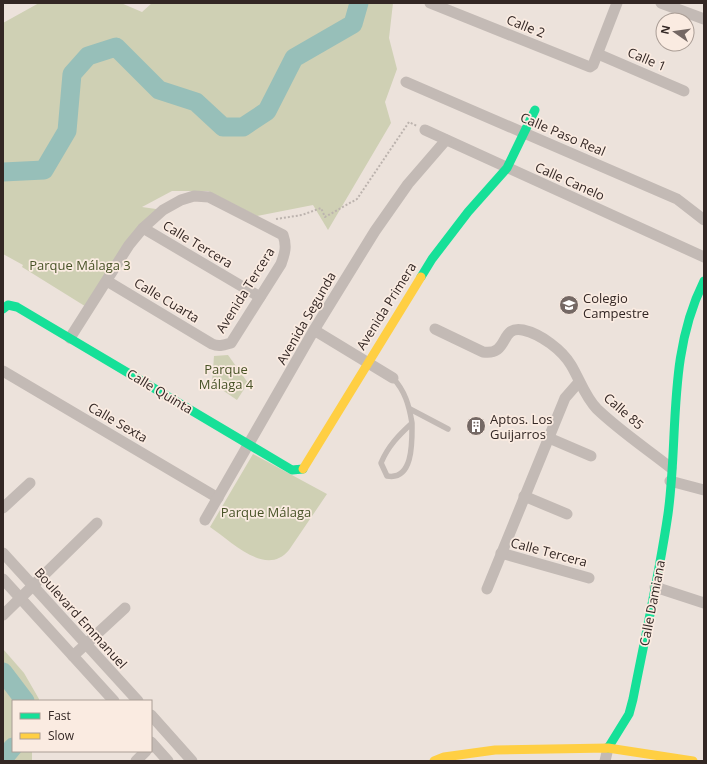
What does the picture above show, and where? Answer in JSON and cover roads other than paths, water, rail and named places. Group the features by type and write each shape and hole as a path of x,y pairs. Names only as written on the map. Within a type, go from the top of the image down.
{"street":[{"name":"Calle 2","path":"430,3 590,67 593,65 598,54"},
{"path":"598,54 617,3"},
{"path":"661,3 704,19"},
{"name":"Calle 1","path":"598,54 684,91"},
{"name":"Calle Paso Real","path":"406,82 677,199 704,220"},
{"name":"Avenida Primera","path":"304,469 432,259 468,212 507,168 535,110"},
{"name":"Calle Canelo","path":"425,130 704,257"},
{"name":"Avenida Segunda","path":"205,520 314,330 375,231 408,184 446,140"},
{"name":"Avenida Tercera","path":"143,228 163,210 181,200 194,196 209,197 283,235 286,251 280,264 231,343 217,346 212,344"},
{"path":"70,338 129,245 143,228"},
{"name":"Calle Tercera","path":"143,228 260,297"},
{"name":"Calle Cuarta","path":"107,281 212,344"},
{"name":"Calle Damiana","path":"608,748 629,714 655,588 668,513 678,373 682,344 691,309 704,281"},
{"name":"Calle Quinta","path":"3,309 8,305 17,307 292,470 297,471 304,469"},
{"name":"Calle 85","path":"435,329 483,352 494,353 510,332 516,329 533,332 564,356 596,408 671,468"},
{"path":"314,330 393,378"},
{"name":"Calle Sexta","path":"3,372 218,498"},
{"path":"487,588 565,398 579,382"},
{"path":"549,438 591,456"},
{"path":"670,482 704,490"},
{"path":"3,508 30,483"},
{"path":"524,496 567,514"},
{"path":"3,615 97,523"},
{"name":"Boulevard Emmanuel","path":"3,553 137,700"},
{"name":"Calle Tercera","path":"501,553 589,578"},
{"path":"3,579 113,700"},
{"path":"655,588 704,603"},
{"path":"74,656 125,608"},
{"path":"152,717 192,761"},
{"path":"152,744 166,732"},
{"path":"152,748 168,761"},
{"path":"434,761 444,757 495,750 608,748 693,761"},
{"path":"606,761 608,748"},
{"path":"136,761 144,752"}],"lane":[{"path":"393,378 404,392 410,410 412,423 411,454 407,465 401,473 392,477 387,476 381,463 386,451 402,432 412,423"},
{"path":"410,410 448,429"}],"waterway":[{"path":"3,172 44,170 67,131 72,74 88,56 116,47 159,90 196,102 223,127 243,127 267,111 294,58 353,24 359,3"},
{"path":"3,672 24,700"},
{"path":"3,759 12,748"}],"place":[{"name":"Colegio Campestre","path":"569,305"},
{"name":"Aptos. Los Guijarros","path":"476,426"}],"park label":[{"name":"Parque Málaga 3","path":"80,265"},
{"name":"Parque Málaga 4","path":"226,376"},
{"name":"Parque Málaga","path":"266,512"}]}
